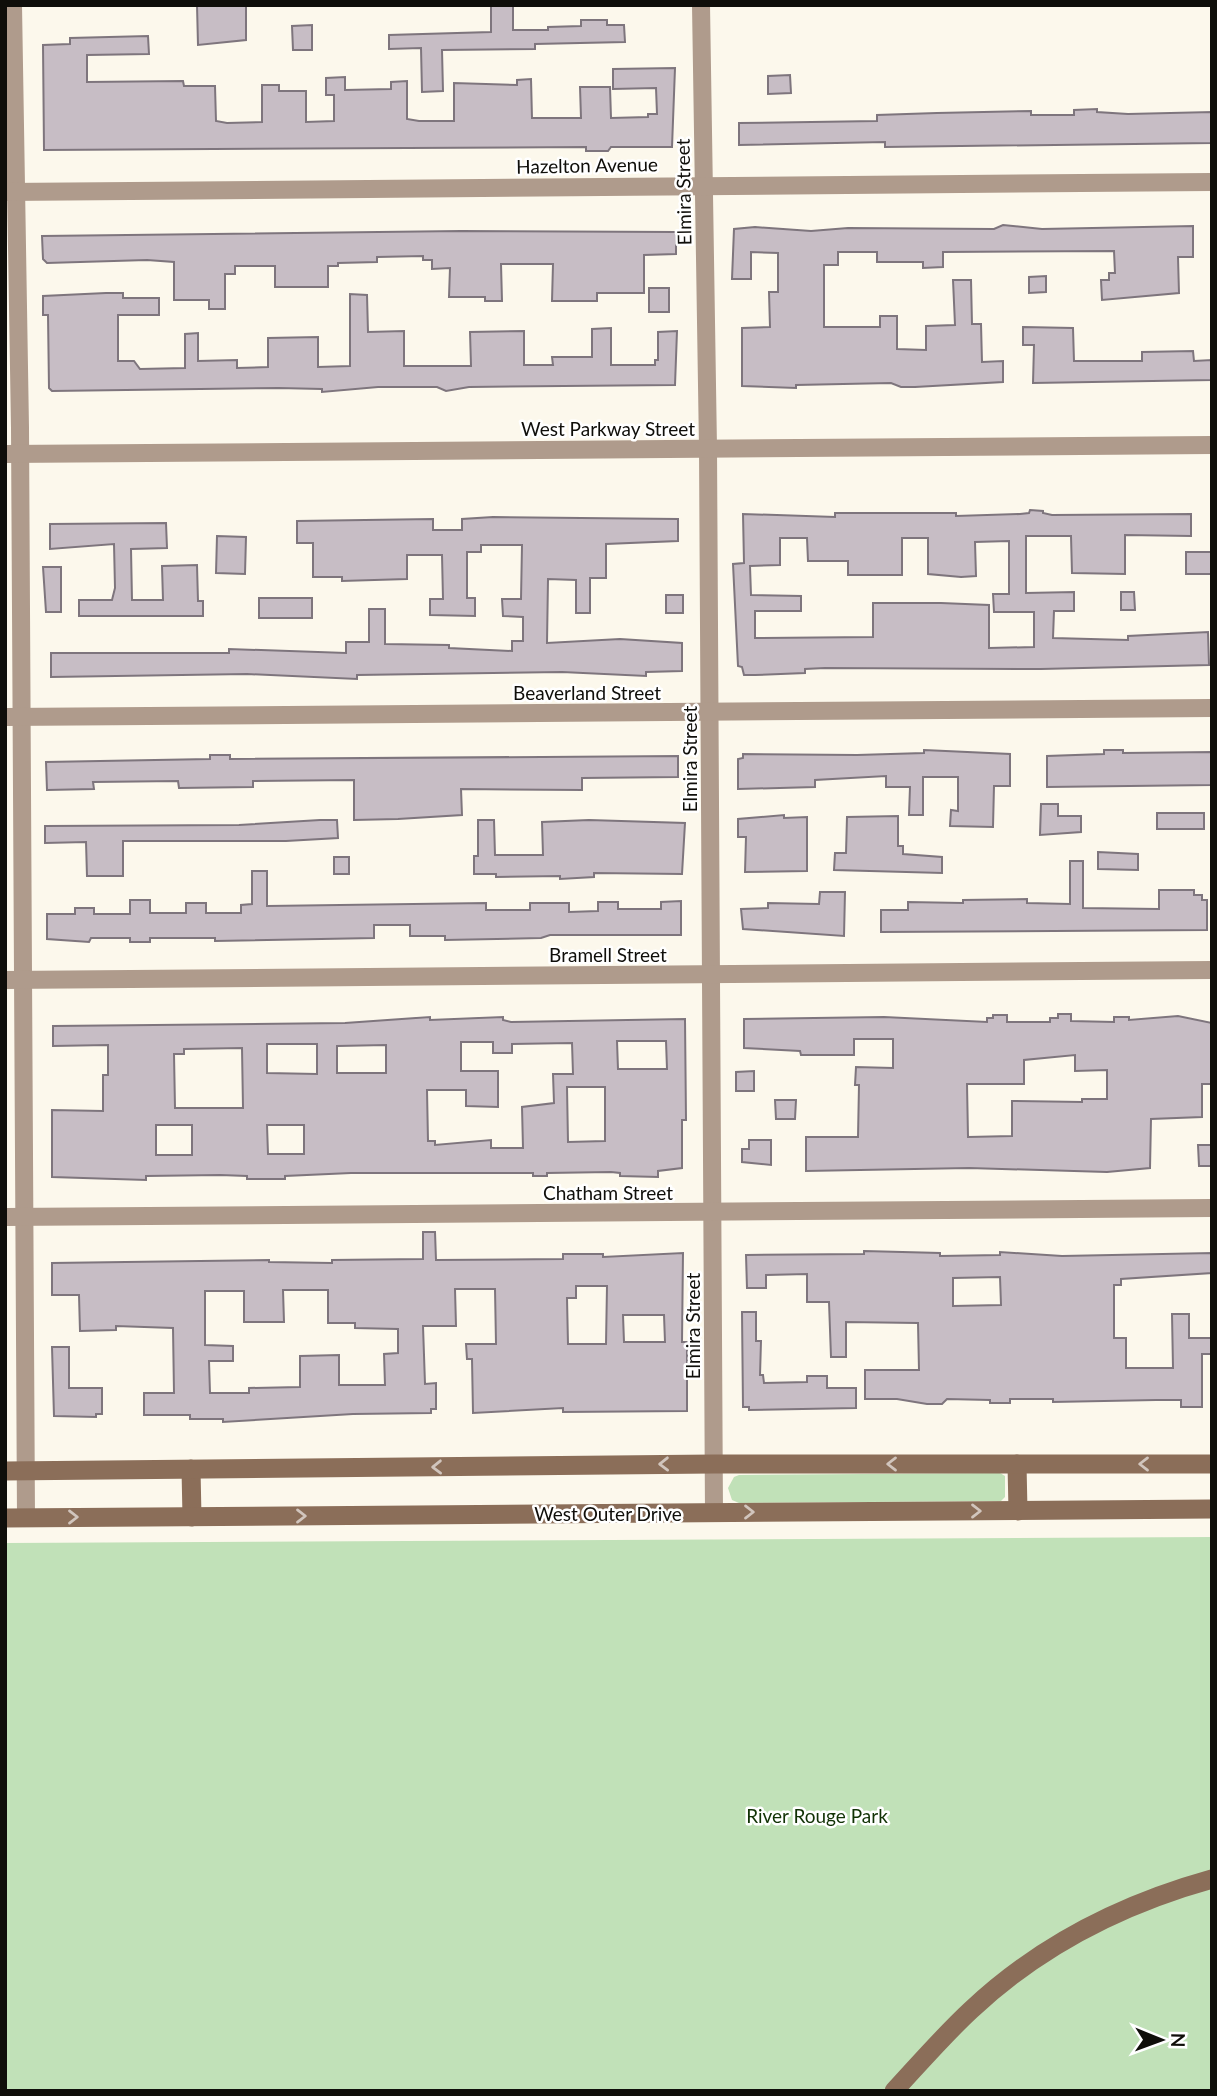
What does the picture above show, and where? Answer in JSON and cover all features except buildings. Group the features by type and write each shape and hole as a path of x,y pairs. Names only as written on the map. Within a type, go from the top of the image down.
{"main road":[{"path":"5,1471 714,1464 1212,1464"},
{"path":"1017,1464 1018,1511"},
{"path":"191,1469 191,1517"},
{"name":"West Outer Drive","path":"5,1518 1212,1509"},
{"path":"894,2091 970,2010 1048,1950 1135,1904 1212,1879"}],"street":[{"path":"13,5 10,192 14,1217 26,1518"},
{"name":"Elmira Street","path":"701,5 708,448 714,1513"},
{"name":"Hazelton Avenue","path":"10,192 1212,182"},
{"name":"West Parkway Street","path":"12,454 1212,445"},
{"name":"Beaverland Street","path":"13,717 1212,708"},
{"name":"Bramell Street","path":"14,980 1212,970"},
{"name":"Chatham Street","path":"14,1217 1212,1208"}],"green space":[{"path":"1000,1473 1005,1476 1005,1497 1001,1501 739,1503 732,1500 728,1488 734,1477 739,1475"},
{"name":"River Rouge Park","path":"1212,1537 1212,2091 5,2091 5,1543"}]}
